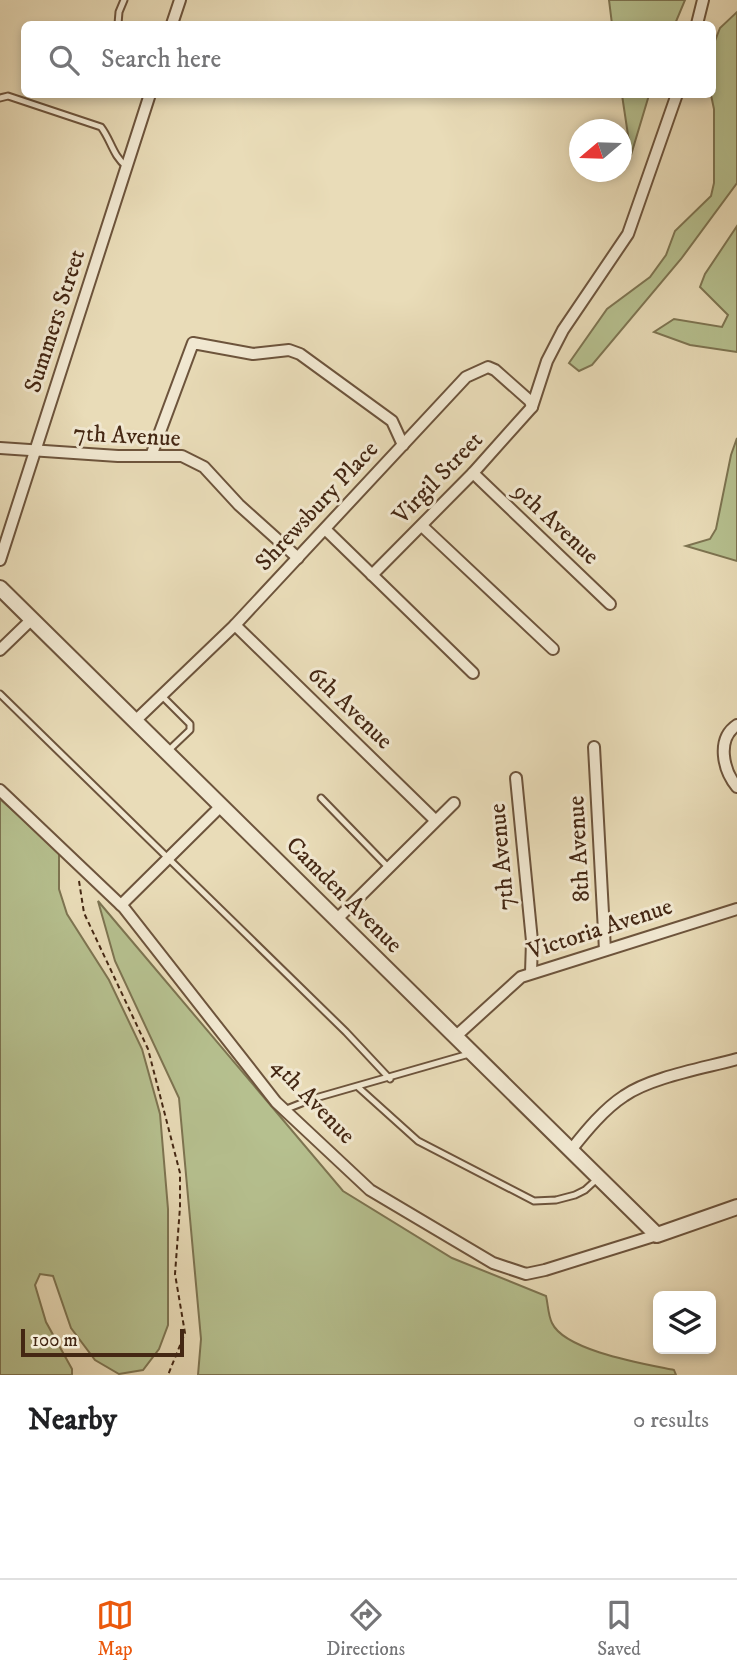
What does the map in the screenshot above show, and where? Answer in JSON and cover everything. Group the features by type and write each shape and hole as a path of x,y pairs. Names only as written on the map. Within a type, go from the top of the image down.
{"street":[{"path":"173,21 180,0"},
{"path":"698,21 703,0"},
{"name":"Summers Street","path":"0,560 149,98"},
{"path":"532,407 547,361 563,330 628,234 676,98"},
{"path":"151,456 193,343 253,354 289,351 300,354 392,421 403,445"},
{"name":"Shrewsbury Place","path":"135,721 235,625 466,377 488,367 495,370 530,401 532,407"},
{"name":"Virgil Street","path":"372,575 474,473 532,407"},
{"name":"7th Avenue","path":"0,449 182,456 204,467 239,505 298,558"},
{"name":"9th Avenue","path":"474,473 610,604"},
{"path":"422,526 553,649"},
{"path":"326,530 473,673"},
{"name":"Camden Avenue","path":"0,588 657,1235"},
{"path":"0,650 32,619"},
{"name":"6th Avenue","path":"235,625 435,820"},
{"path":"737,725 727,733 723,751 737,787"},
{"name":"8th Avenue","path":"594,747 605,950"},
{"name":"7th Avenue","path":"516,778 531,941 531,974"},
{"name":"4th Avenue","path":"0,790 121,905 284,1110 370,1190 493,1263 526,1274 545,1270 737,1207"},
{"path":"336,920 454,803"},
{"path":"121,905 221,806"},
{"name":"Victoria Avenue","path":"455,1037 521,977 737,909"},
{"path":"571,1150 586,1131 622,1096 641,1086 737,1059"}],"lane":[{"path":"118,21 118,12 124,0"},
{"path":"0,98 8,96 101,127 110,139 115,155 127,166"},
{"path":"0,694 170,858 390,1079"},
{"path":"161,695 190,724 190,730 167,752"},
{"path":"321,798 388,867"},
{"path":"284,1110 313,1099 390,1079 472,1053"},
{"path":"358,1087 418,1141 534,1201 556,1200 575,1195 585,1190 598,1177"}],"path":[{"path":"79,864 80,897 84,913 148,1049 180,1173 175,1274 185,1333 168,1375"}],"green space":[{"path":"609,0 685,0 676,21 612,21"},
{"path":"737,12 737,183 681,259 592,365 579,371 569,363 607,309 650,277 666,255 675,231 711,196 714,183 712,98 716,98 716,38 720,28"},
{"path":"622,98 648,98 632,152 632,119 626,119"},
{"path":"737,226 737,352 690,345 654,332 674,319 722,327 728,315 700,287 705,274"},
{"path":"737,438 737,561 686,546 710,539 716,529"},
{"path":"0,799 59,852 59,889 67,914 109,980 142,1049 160,1114 168,1209 168,1325 159,1349 143,1370 119,1374 95,1360 71,1328 53,1276 40,1274 35,1285 46,1322 72,1369 72,1375 0,1375"},
{"path":"98,901 343,1191 452,1258 546,1296 552,1323 572,1341 607,1355 674,1370 676,1375 198,1375 201,1339 179,1098 115,961"}]}
